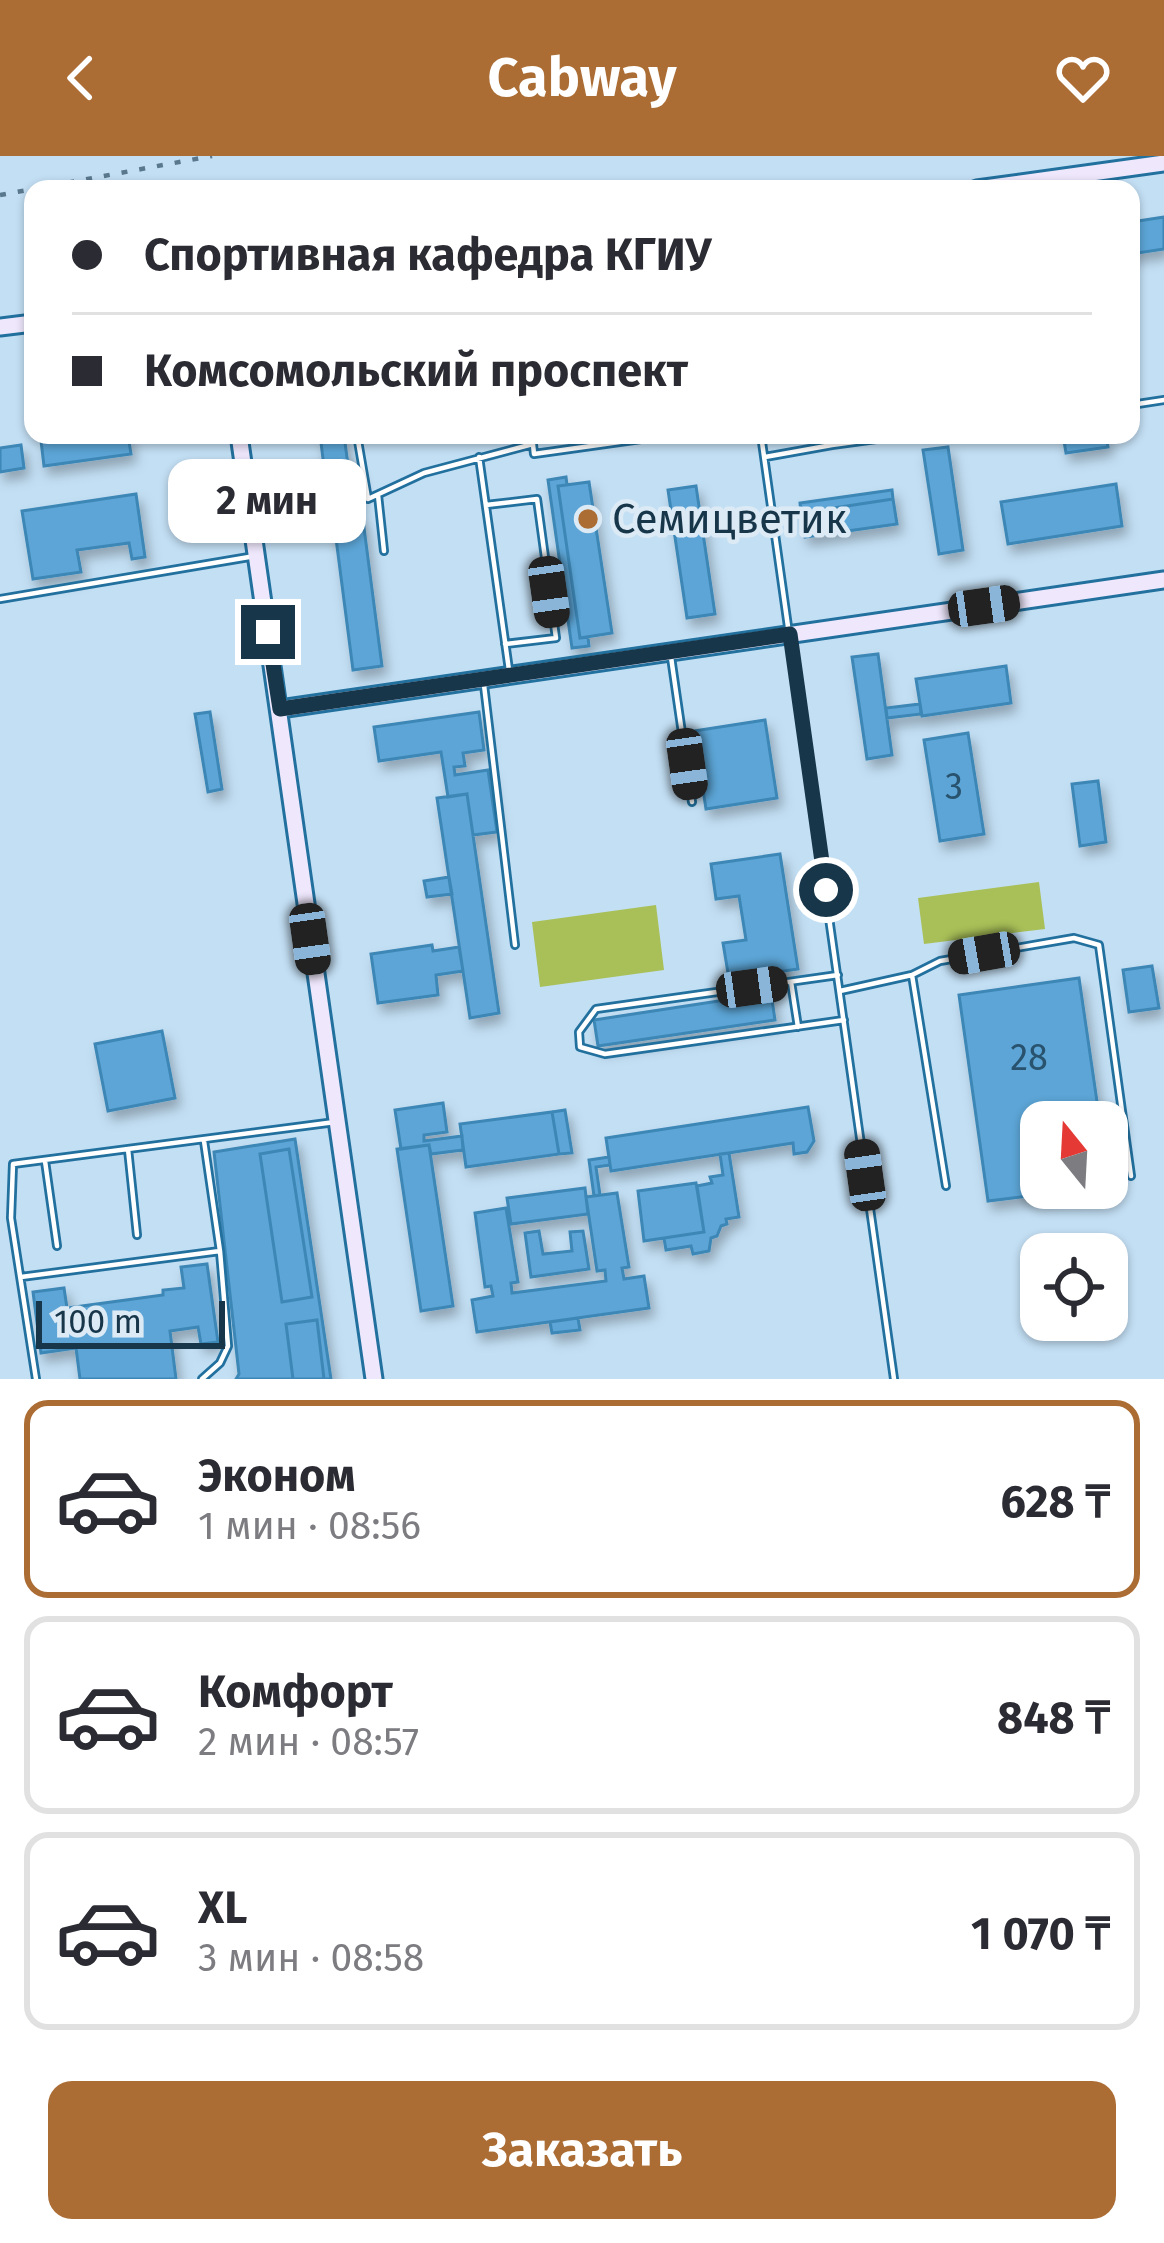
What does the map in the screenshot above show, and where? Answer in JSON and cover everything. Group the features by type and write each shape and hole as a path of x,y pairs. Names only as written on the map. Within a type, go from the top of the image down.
{"street":[{"path":"1041,180 1164,163"},
{"path":"240,444 374,1379"},
{"path":"280,709 1164,580"}],"lane":[{"path":"359,444 368,499 424,473 478,457 533,444 534,454 596,444"},
{"path":"763,444 894,1379"},
{"path":"765,458 839,444"},
{"path":"478,457 510,675"},
{"path":"378,495 384,551"},
{"path":"486,505 537,499 553,615 556,638 505,644"},
{"path":"0,599 256,556"},
{"path":"670,652 692,802"},
{"path":"483,679 515,945"},
{"path":"840,991 912,975 940,961 1082,938 1100,944 1131,1176"},
{"path":"838,975 596,1009 579,1032 580,1047 605,1054 844,1020"},
{"path":"912,975 946,1186"},
{"path":"791,982 798,1027"},
{"path":"36,1379 11,1218 13,1163 335,1122"},
{"path":"202,1379 220,1363 228,1346 204,1141"},
{"path":"128,1149 137,1234"},
{"path":"45,1161 57,1246"},
{"path":"21,1277 220,1251"}],"green space":[{"path":"1039,882 1045,929 924,944 918,898"},
{"path":"656,905 664,970 540,987 532,922"}],"building":[{"path":"1164,217 1164,249 1140,253 1140,221"},
{"path":"41,444 129,444 131,454 44,466"},
{"path":"321,444 345,444 353,502 329,506"},
{"path":"1064,444 1108,444 1108,447 1066,453"},
{"path":"21,445 24,468 0,472 0,448"},
{"path":"948,447 963,550 939,554 923,450"},
{"path":"566,477 567,485 558,486 580,638 588,637 589,646 572,648 548,480"},
{"path":"589,482 612,633 580,638 558,486"},
{"path":"1116,484 1122,526 1008,544 1001,502"},
{"path":"696,486 715,614 687,618 668,490"},
{"path":"892,490 893,499 801,513 800,503"},
{"path":"136,494 145,557 132,559 129,543 77,550 81,572 33,579 22,511"},
{"path":"893,499 897,524 805,537 801,513"},
{"path":"363,520 382,666 353,670 334,523"},
{"path":"878,654 892,755 867,759 852,657"},
{"path":"1006,666 1011,703 922,716 916,679"},
{"path":"920,704 921,714 887,718 886,708"},
{"path":"210,712 222,789 208,792 195,714"},
{"path":"479,712 484,750 463,753 465,766 454,767 455,775 488,770 497,832 473,835 467,794 448,797 441,752 379,761 374,727"},
{"path":"765,720 777,798 706,809 694,731"},
{"path":"968,733 984,834 940,841 924,740"},
{"path":"1098,781 1106,842 1080,846 1072,784"},
{"path":"467,794 499,1013 470,1018 437,798"},
{"path":"780,854 798,969 729,979 723,943 746,940 739,896 716,899 711,864"},
{"path":"449,877 452,894 427,897 424,881"},
{"path":"432,945 433,951 459,947 463,971 436,975 438,995 378,1003 371,954"},
{"path":"1152,966 1159,1008 1129,1012 1123,970"},
{"path":"1079,978 1097,1101 1020,1101 1020,1197 988,1201 959,995"},
{"path":"771,993 775,1020 598,1046 594,1020"},
{"path":"162,1031 175,1098 108,1111 95,1044"},
{"path":"443,1103 447,1132 424,1135 424,1141 462,1136 463,1150 431,1154 429,1145 401,1149 395,1110"},
{"path":"808,1107 814,1141 807,1152 794,1154 793,1143 611,1171 606,1138"},
{"path":"565,1110 572,1153 559,1154 552,1112"},
{"path":"552,1112 559,1154 466,1167 460,1124"},
{"path":"295,1139 331,1379 236,1379 214,1152"},
{"path":"429,1145 453,1306 421,1311 397,1149"},
{"path":"289,1149 312,1297 282,1302 260,1154"},
{"path":"729,1153 739,1217 726,1219 727,1224 711,1238 709,1251 693,1254 691,1246 666,1250 664,1238 704,1232 697,1186 723,1175 720,1154"},
{"path":"609,1157 610,1165 596,1167 600,1195 594,1196 589,1160"},
{"path":"696,1183 704,1232 644,1241 638,1191"},
{"path":"585,1188 588,1214 511,1224 507,1198"},
{"path":"617,1193 629,1267 622,1268 624,1279 644,1276 649,1308 477,1332 472,1300 493,1296 491,1286 485,1287 475,1213 506,1208 518,1282 511,1283 512,1293 606,1281 605,1270 597,1271 586,1197"},
{"path":"539,1231 543,1254 572,1251 570,1232 583,1231 589,1269 531,1277 525,1233"},
{"path":"207,1264 218,1342 201,1344 198,1327 170,1331 176,1379 80,1379 76,1348 41,1353 33,1292 64,1288 67,1308 163,1295 163,1290 184,1288 181,1267"},
{"path":"578,1318 580,1330 552,1333 550,1322"},
{"path":"317,1320 324,1379 293,1379 286,1324"}],"railway":[{"path":"82,180 212,156"},
{"path":"0,195 24,191"}],"place":[{"name":"Семицветик","path":"588,519"}],"route":[{"path":"268,632 280,709 790,634 826,890"}]}
